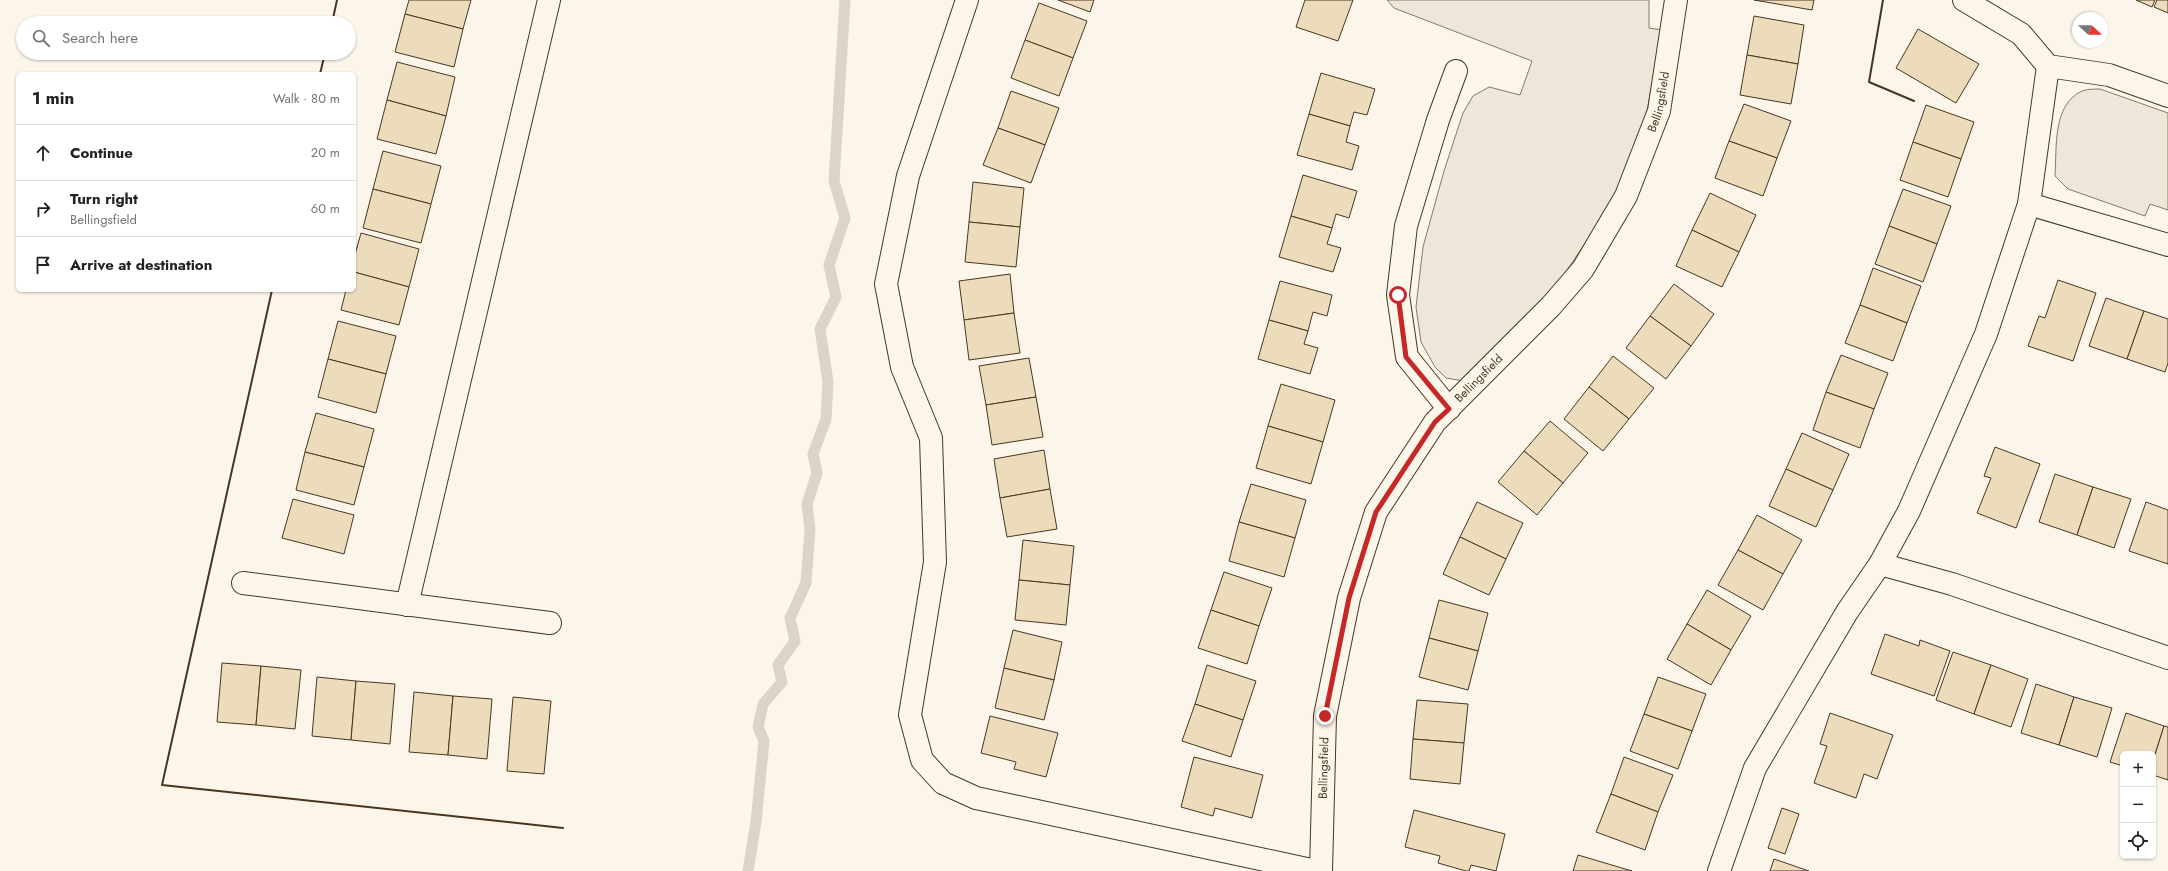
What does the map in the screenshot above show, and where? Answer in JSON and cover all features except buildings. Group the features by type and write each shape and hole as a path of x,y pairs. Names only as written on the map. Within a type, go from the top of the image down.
{"street":[{"path":"407,605 549,0"},
{"path":"967,0 908,176 886,284 902,367 931,438 935,562 922,652 910,715 922,760 944,783 976,798 1316,871"},
{"name":"Bellingsfield","path":"1321,871 1325,716 1349,598 1376,512 1435,422 1551,306 1583,269 1626,196 1660,111 1676,0"},
{"path":"1964,0 2021,34 2048,66 2109,75 2168,96"},
{"path":"1718,871 1755,768 1847,612 1880,564 1909,510 1986,334 2029,204 2048,66"},
{"path":"1449,409 1406,357 1398,295 1406,226 1438,120 1456,71"},
{"path":"2029,204 2168,245"},
{"path":"1880,564 1952,584 2168,658"},
{"path":"243,584 550,623"}],"shaded area":[{"path":"1387,0 1649,0 1649,28 1662,30 1646,116 1610,207 1554,289 1463,381 1446,378 1435,367 1421,342 1416,307 1423,247 1444,171 1463,113 1473,96 1489,87 1520,95 1532,61 1394,8"},
{"path":"2089,89 2100,89 2168,113 2168,210 2150,204 2145,216 2068,189 2055,176 2058,128 2065,106 2072,98 2082,91"}],"waterway":[{"path":"748,871 756,822 764,741 758,727 763,704 782,682 778,665 795,641 790,618 806,583 810,529 807,504 817,473 813,454 826,419 828,382 820,329 836,297 829,265 845,218 834,181 845,0"}],"wall":[{"path":"334,16 337,0"},
{"path":"1883,0 1869,82 1914,101"},
{"path":"320,72 323,60"},
{"path":"272,292 162,785 563,828"}],"route":[{"path":"1325,716 1349,598 1376,512 1435,422 1449,409 1406,357 1398,295"}]}
